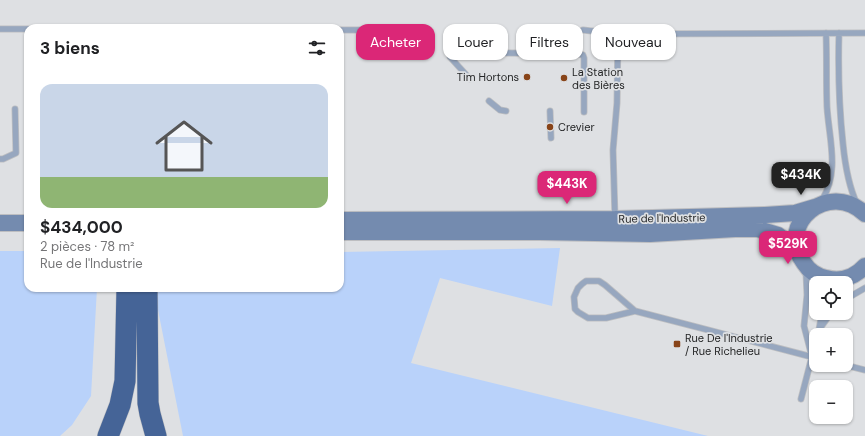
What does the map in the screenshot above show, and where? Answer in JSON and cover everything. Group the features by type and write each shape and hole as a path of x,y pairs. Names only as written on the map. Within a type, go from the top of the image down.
{"highway":[{"path":"108,436 120,405 125,382 127,292"},
{"path":"148,292 148,403 156,436"}],"street":[{"name":"Rue de l'Industrie","path":"344,220 615,219 765,215 795,213 832,201 843,202 862,212"},
{"path":"818,205 805,215 799,226 796,238 798,251 805,265 819,276"},
{"path":"0,223 24,223"},
{"name":"Rue de l'Industrie","path":"344,232 540,232 650,234 758,229 778,235 798,251"},
{"path":"850,276 862,271"}],"lane":[{"path":"0,29 24,29"},
{"path":"344,30 356,30"},
{"path":"583,30 591,31"},
{"path":"818,205 828,192 832,170 827,106 826,33"},
{"path":"839,33 839,102 844,151 852,193 862,212"},
{"path":"676,34 865,33"},
{"path":"508,53 582,54 584,58 584,112"},
{"path":"453,60 470,79"},
{"path":"615,219 614,150 618,60"},
{"path":"489,101 500,110 506,111"},
{"path":"0,159 16,153 15,108"},
{"path":"550,111 551,138"},
{"path":"805,265 807,295 804,326 809,342"},
{"path":"634,311 606,318 588,318 576,309 574,297 578,288 582,284 586,281 595,280 605,285 634,311 809,356"},
{"path":"853,295 865,288"},
{"path":"853,367 865,370"},
{"path":"801,399 809,372"}],"shaded area":[{"path":"560,248 552,306 440,278 411,363 708,436 183,436 158,310 158,292 344,292 344,252"},
{"path":"0,251 24,251 24,292 97,292 91,396 72,425 60,436 0,436"}],"place":[{"name":"Tim Hortons","path":"527,77"},
{"name":"La Station des Bières","path":"564,78"},
{"name":"Crevier","path":"550,127"},
{"name":"Rue De l'Industrie / Rue Richelieu","path":"677,344"}]}
